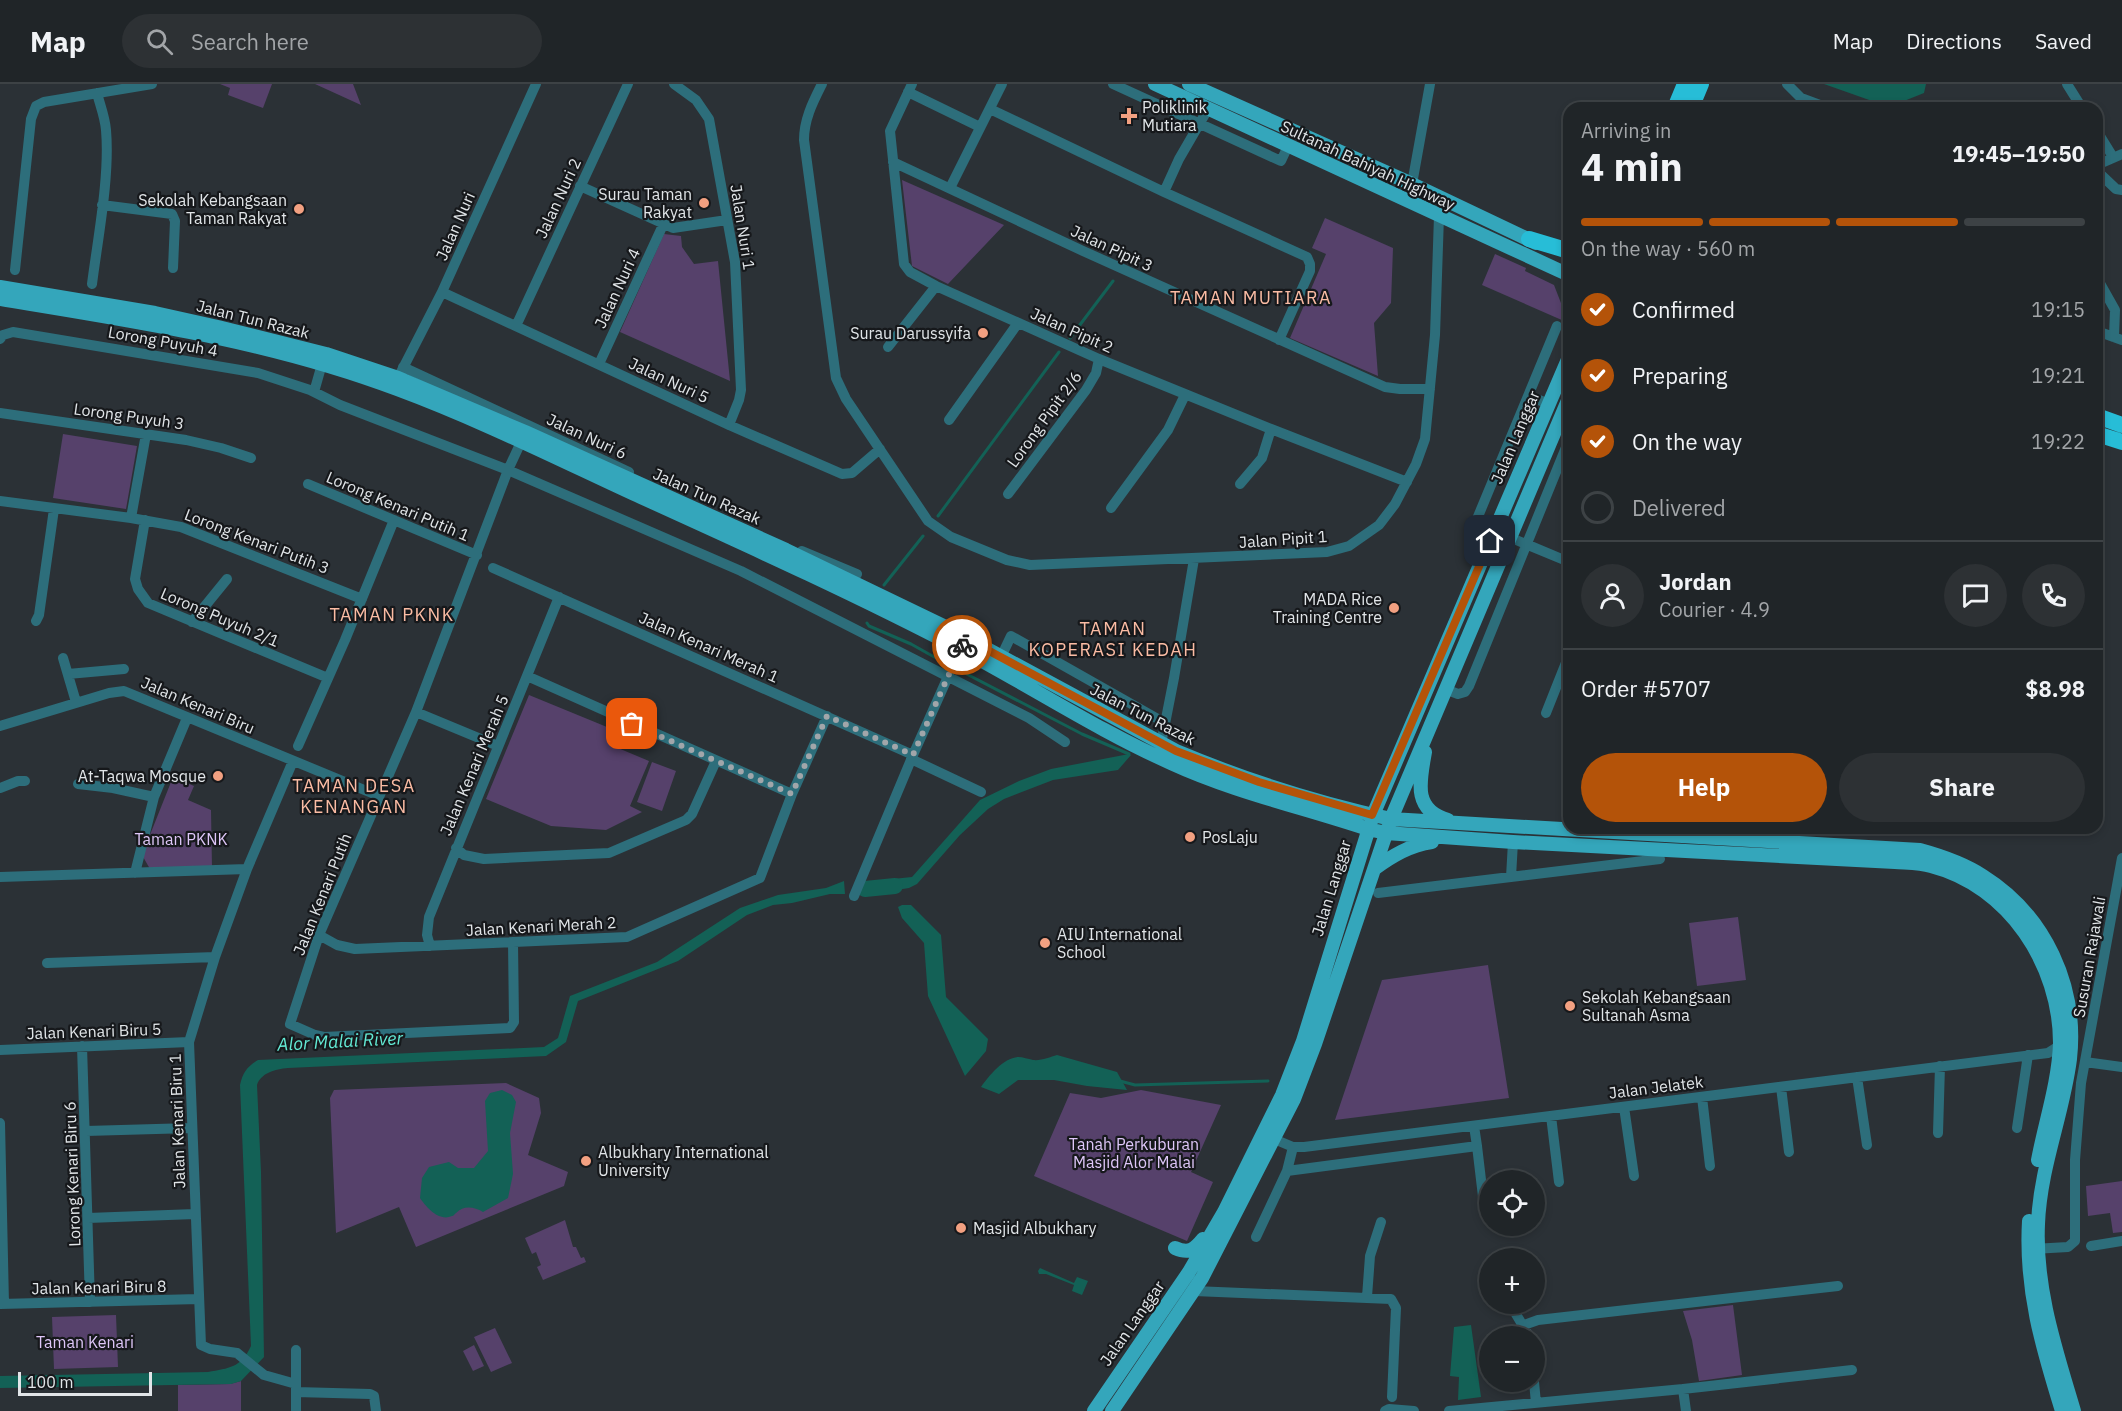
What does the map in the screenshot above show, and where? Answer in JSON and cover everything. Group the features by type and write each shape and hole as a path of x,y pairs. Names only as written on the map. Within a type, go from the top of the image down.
{"highway":[{"path":"1678,102 1685,84"},
{"path":"1694,102 1701,84"},
{"path":"1528,239 1563,249"},
{"path":"2103,418 2122,425"},
{"path":"2103,436 2122,442"}],"main road":[{"name":"Sultanah Bahiyah Highway","path":"1155,84 1563,272"},
{"name":"Sultanah Bahiyah Highway","path":"1189,84 1412,184 1563,255"},
{"path":"1379,188 1412,184 1419,198 1434,214"},
{"path":"1531,259 1563,278"},
{"name":"Jalan Tun Razak","path":"0,287 20,296 184,331 322,364 438,405 963,643 1001,657 1161,744 1370,822"},
{"name":"Jalan Tun Razak","path":"0,299 20,296 155,313 401,372 607,469 843,573 1170,763 1255,794 1370,822"},
{"name":"Jalan Langgar","path":"1094,1411 1189,1272 1224,1212 1294,1065 1370,822 1563,371"},
{"name":"Jalan Langgar","path":"1112,1411 1194,1291 1294,1099 1316,1044 1391,819 1445,689 1515,542 1563,414"},
{"path":"1493,535 1500,535 1515,542"},
{"path":"1428,729 1420,777 1422,799 1438,818 1459,824"},
{"path":"1370,822 1391,819 1563,830"},
{"path":"1370,822 1386,833 1458,839 1918,864 1948,872 1988,895 2012,916 2031,940 2053,990 2059,1028 2059,1053 2031,1196 2034,1311 2062,1411"},
{"path":"1636,834 1920,850 1968,867 1996,885 2032,920 2050,948 2063,978 2072,1027 2070,1062 2040,1196 2033,1249 2045,1309 2074,1411"},
{"path":"1374,869 1418,844 1458,839"},
{"path":"1175,1248 1184,1251 1194,1249 1224,1212"}],"street":[{"path":"15,270 33,111 36,106 44,102 152,84"},
{"name":"Jalan Nuri","path":"401,372 442,292 536,84"},
{"name":"Jalan Nuri 2","path":"516,326 628,84"},
{"name":"Jalan Nuri 1","path":"674,84 696,100 709,119 735,262 741,390 729,425"},
{"name":"Jalan Pipit 1","path":"822,84 806,122 804,140 836,378 846,399 928,521 951,537 1018,564 1194,559 1327,552 1349,546 1379,525 1395,504 1407,482 1425,439 1435,335 1434,214"},
{"path":"950,188 1002,84"},
{"path":"1113,84 1281,161 1288,146"},
{"path":"1787,84 1801,98 1812,102"},
{"path":"2067,84 2078,102"},
{"path":"1412,184 1429,85"},
{"path":"910,88 980,127"},
{"name":"Jalan Pipit 2","path":"910,88 890,131 904,264 910,272 1018,323 1185,395 1407,482"},
{"path":"93,284 102,206 106,138 97,93"},
{"path":"990,109 1307,257 1310,271 1279,340"},
{"path":"1164,192 1179,159 1208,109"},
{"path":"2103,138 2118,155 2103,162"},
{"name":"Jalan Pipit 3","path":"893,162 1385,387 1430,389"},
{"path":"2103,177 2116,189 2122,190"},
{"path":"580,186 663,225 680,228 727,220"},
{"path":"102,206 172,214 175,221 173,268"},
{"name":"Jalan Nuri 4","path":"599,364 663,225"},
{"path":"888,347 936,286"},
{"path":"2103,289 2115,310 2118,339 2103,333"},
{"name":"Jalan Nuri 5","path":"442,292 729,425 842,474 852,472 880,449"},
{"path":"949,420 1018,323"},
{"path":"1493,535 1474,526 1557,326"},
{"name":"Lorong Puyuh 4","path":"2,337 13,332 258,373 314,392 340,405 508,470 741,571 1029,718 1065,742"},
{"name":"Lorong Pipit 2/6","path":"1008,494 1086,390 1096,373 1100,359"},
{"path":"314,392 322,364"},
{"path":"1111,508 1167,430 1185,395"},
{"path":"1529,396 1549,404"},
{"name":"Lorong Puyuh 3","path":"0,413 205,443 251,459"},
{"path":"1240,484 1262,458 1270,429"},
{"path":"131,518 146,434"},
{"name":"Jalan Kenari Putih","path":"513,942 514,1022 510,1028 324,1037 290,1024 319,935 416,712 508,470 521,442"},
{"path":"1445,689 1458,694 1465,692 1469,686 1515,542 1563,451"},
{"name":"Lorong Kenari Putih 1","path":"308,484 477,555"},
{"name":"Lorong Kenari Putih 3","path":"0,501 145,520 197,532 362,599"},
{"path":"36,621 39,615 54,509"},
{"name":"Lorong Puyuh 2/1","path":"145,520 135,579 138,589 148,603 328,678"},
{"path":"298,746 394,520"},
{"path":"1515,542 1563,560"},
{"path":"1161,744 1194,559"},
{"name":"Jalan Kenari Merah 1","path":"493,568 827,716 981,792"},
{"path":"843,573 857,574"},
{"path":"192,622 227,579"},
{"name":"Jalan Kenari Merah 5","path":"430,946 427,935 429,917 559,597"},
{"path":"1001,657 1011,636 1166,723"},
{"path":"854,896 963,643"},
{"path":"63,658 76,702"},
{"path":"68,674 124,669"},
{"path":"1546,713 1563,670"},
{"path":"527,676 792,794"},
{"name":"Jalan Kenari Biru","path":"0,726 76,702 124,691 379,796"},
{"path":"416,712 498,746"},
{"name":"Jalan Kenari Merah 2","path":"319,935 349,949 627,937 760,878 792,794 827,716"},
{"path":"135,873 154,797 187,718"},
{"name":"Jalan Kenari Biru 1","path":"293,761 247,869 215,957 189,1042 201,1343 203,1347 210,1349 237,1353 264,1375 296,1388"},
{"path":"456,848 464,855 484,859 609,853 686,820 692,814 716,761"},
{"path":"0,788 18,781 25,781"},
{"path":"78,784 113,788 154,797"},
{"path":"1511,877 1513,842"},
{"name":"Susuran Rajawali","path":"2033,1249 2068,1247 2075,1241 2076,1134 2085,1062 2122,858"},
{"path":"1378,892 1660,859"},
{"path":"0,877 247,869"},
{"path":"46,963 215,957"},
{"name":"Jalan Kenari Biru 5","path":"0,1050 189,1042"},
{"name":"Lorong Kenari Biru 6","path":"82,1046 90,1302"},
{"name":"Jalan Jelatek","path":"1274,1139 1293,1147 1304,1148 2043,1053 2059,1053"},
{"path":"2017,1128 2028,1055"},
{"path":"2085,1062 2122,1067"},
{"path":"1938,1133 1940,1066"},
{"path":"1857,1077 1867,1145"},
{"path":"1781,1087 1789,1152"},
{"path":"1702,1097 1710,1166"},
{"path":"1624,1107 1634,1176"},
{"path":"1551,1116 1559,1182"},
{"path":"0,1123 2,1304"},
{"path":"1474,1126 1480,1170"},
{"path":"86,1131 191,1128"},
{"path":"1287,1171 1477,1146"},
{"path":"1256,1238 1287,1171 1293,1147"},
{"path":"88,1218 195,1214"},
{"path":"1367,1297 1370,1256 1381,1222"},
{"path":"2091,1246 2122,1241"},
{"path":"1515,1314 1521,1326 1538,1320 1838,1286"},
{"path":"1194,1291 1391,1299 1396,1308 1392,1397"},
{"name":"Jalan Kenari Biru 8","path":"2,1304 199,1299"},
{"path":"296,1350 296,1411"},
{"path":"1449,1411 1852,1370"},
{"path":"296,1388 370,1394 375,1396 375,1411"},
{"path":"1683,1389 1686,1411"},
{"path":"1535,1392 1536,1403"},
{"path":"1385,1411 1414,1411"}],"green space":[{"path":"220,84 272,84 263,108 228,95 230,88"},
{"path":"315,84 353,84 361,105"},
{"path":"902,180 1004,225 948,284 912,266"},
{"path":"1325,218 1393,248 1391,303 1374,323 1378,376 1290,338 1326,254 1312,248"},
{"path":"664,234 681,236 682,247 694,264 718,261 730,381 620,332"},
{"path":"1495,254 1526,268 1525,271 1554,285 1563,308 1563,321 1482,285"},
{"path":"63,434 137,446 126,509 53,498"},
{"path":"529,695 624,734 618,748 649,761 630,806 642,812 606,830 551,826 486,799"},
{"path":"652,762 676,771 662,811 637,802"},
{"name":"Taman PKNK","path":"173,777 194,786 188,800 211,810 212,868 150,869 142,855"},
{"path":"1738,917 1746,980 1697,986 1689,923"},
{"path":"1488,965 1509,1098 1335,1120 1382,980"},
{"path":"506,1083 539,1098 541,1113 528,1155 568,1172 564,1186 416,1247 399,1207 336,1233 330,1098 334,1090"},
{"name":"Tanah Perkuburan Masjid Alor Malai","path":"1141,1090 1221,1105 1191,1172 1213,1182 1187,1241 1034,1176 1070,1093 1101,1098"},
{"path":"2122,1181 2122,1232 2113,1233 2110,1213 2088,1216 2086,1186"},
{"path":"565,1220 573,1247 576,1247 581,1258 584,1257 586,1262 543,1280 537,1267 541,1265 536,1252 532,1254 525,1238"},
{"path":"1733,1305 1742,1375 1699,1381 1692,1340 1683,1311"},
{"name":"Taman Kenari","path":"116,1315 118,1367 54,1369 52,1317"},
{"path":"495,1328 512,1363 491,1372 474,1337"},
{"path":"474,1345 484,1366 473,1371 463,1351"},
{"path":"241,1381 241,1411 178,1411 178,1385 230,1384"}],"shaded area":[{"path":"1824,84 1926,84 1924,93 1902,102 1875,102"},
{"path":"1131,755 1118,770 1053,780 1004,799 988,809 960,835 917,884 909,888 871,894 873,881 912,877 980,800 1019,781 1051,769"},
{"path":"844,881 845,894 830,894 773,905 747,915 678,961 578,1001 566,1042 546,1056 288,1068 265,1075 257,1085 264,1357 241,1381 231,1384 0,1388 0,1376 208,1372 234,1366 243,1359 251,1346 240,1085 246,1070 258,1060 544,1047 558,1038 570,996 657,962 740,908 778,895 826,888"},
{"path":"911,905 941,935 946,997 988,1039 986,1051 965,1076 928,996 924,943 902,918 898,907"},
{"path":"1057,1055 1117,1072 1127,1090 1054,1080 1018,1080 999,1094 981,1087 997,1068 1012,1058 1036,1060"},
{"path":"502,1090 512,1095 516,1102 510,1133 513,1174 508,1198 483,1212 466,1208 459,1210 453,1216 442,1217 429,1209 420,1198 422,1178 429,1167 449,1162 458,1168 474,1168 488,1151 485,1101 490,1093"},
{"path":"1040,1268 1074,1283 1077,1277 1088,1281 1082,1295 1072,1291 1074,1285 1046,1274 1039,1274"},
{"path":"1471,1325 1481,1397 1458,1400 1459,1377 1450,1376 1454,1327"}],"waterway":[{"path":"1070,338 1113,281"},
{"path":"938,516 1059,352"},
{"path":"884,585 923,536"},
{"path":"867,623 945,663"},
{"path":"957,669 1082,734 1129,754"},
{"name":"Alor Malai River","path":"865,889 895,886"},
{"path":"1120,1081 1135,1085 1268,1081"}],"way so far":[{"path":"632,724 792,794 827,716 913,755 962,645"}],"place":[{"name":"Poliklinik Mutiara","path":"1129,116"},
{"name":"Surau Taman Rakyat","path":"704,203"},
{"name":"Sekolah Kebangsaan Taman Rakyat","path":"299,209"},
{"name":"Surau Darussyifa","path":"983,333"},
{"name":"MADA Rice Training Centre","path":"1394,608"},
{"name":"At-Taqwa Mosque","path":"218,776"},
{"name":"PosLaju","path":"1190,837"},
{"name":"AIU International School","path":"1045,943"},
{"name":"Sekolah Kebangsaan Sultanah Asma","path":"1570,1006"},
{"name":"Albukhary International University","path":"586,1161"},
{"name":"Masjid Albukhary","path":"961,1228"}],"district":[{"name":"TAMAN MUTIARA","path":"1251,297"},
{"name":"TAMAN PKNK","path":"392,614"},
{"name":"TAMAN KOPERASI KEDAH","path":"1113,638"},
{"name":"TAMAN DESA KENANGAN","path":"354,795"}],"route":[{"path":"962,645 965,638 1176,751 1259,782 1372,815 1490,541"}]}
